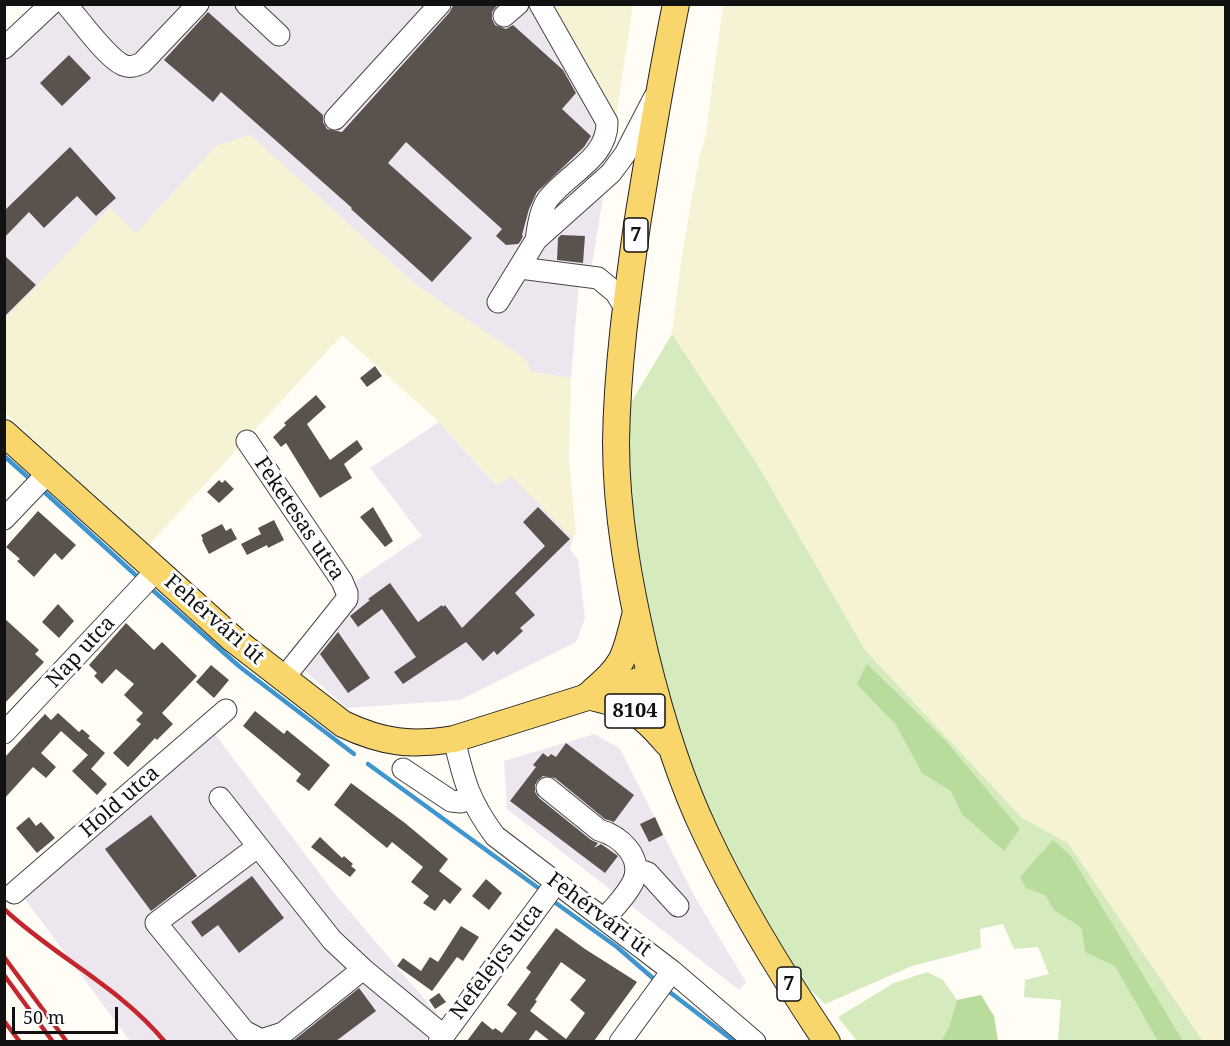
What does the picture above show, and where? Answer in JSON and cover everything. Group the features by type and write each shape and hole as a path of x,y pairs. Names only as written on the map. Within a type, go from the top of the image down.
{"main road":[{"name":"7","path":"676,4 659,90 634,246 618,381 616,443 618,490 625,553 651,677 671,747 702,825 784,976 827,1041"},
{"name":"Fehérvári út","path":"4,433 233,639 343,724 360,732 399,743 454,739 651,677"},
{"name":"8104","path":"587,696 608,680 621,664 626,654 636,613"},
{"name":"8104","path":"587,696 619,704 634,711 654,727 671,747"}],"street":[{"path":"4,48 51,4"},
{"path":"66,4 111,56 131,67 142,63 198,4"},
{"path":"246,4 279,35"},
{"path":"335,119 440,4"},
{"path":"536,240 538,222 547,200 602,147 607,132 607,122 540,4"},
{"path":"498,302 536,240 610,173 625,153 659,90"},
{"path":"585,276 609,274 623,269 634,246"},
{"path":"520,268 585,276 603,281 616,293 625,308"},
{"name":"Feketesas utca","path":"247,441 342,581 347,593 346,599 283,679"},
{"path":"4,519 48,473"},
{"name":"Nap utca","path":"4,733 157,570"},
{"name":"Hold utca","path":"14,893 226,710"},
{"name":"Fehérvári út","path":"454,739 471,799 495,836 672,972 755,1041"},
{"path":"403,769 451,801 461,802 471,799"},
{"path":"547,788 599,830 608,833 626,846 633,856 636,869 633,882 604,919"},
{"path":"220,798 332,940 441,1038"},
{"path":"257,847 156,923 244,1031 261,1040 284,1033 363,969"},
{"path":"636,869 648,873 678,906"},
{"name":"Nefelejcs utca","path":"441,1038 556,883"},
{"path":"620,1041 672,972"}],"shaded area":[{"path":"64,5 547,5 615,125 591,270 580,270 571,378 531,372 524,358 416,285 250,135 216,146 136,234 110,208 5,320 4,61"},
{"path":"547,5 633,5 615,125"},
{"path":"723,5 1225,5 1225,1041 1203,1041 1068,843 1022,818 865,650 759,467 672,334 681,261 699,158 705,139"},
{"path":"250,135 416,285 524,358 532,372 571,378 569,461 576,533 573,538 511,476 497,485 439,422 342,335 149,545 5,413 4,320 110,208 136,233 216,146"},
{"path":"439,422 496,485 511,476 573,538 570,549 578,560 585,618 576,642 460,700 347,708 286,654 354,582 422,536 370,468"},
{"path":"214,733 334,893 443,1021 427,1029 427,1041 130,1041 22,895"},
{"path":"595,734 620,749 696,899 746,982 739,990 507,809 504,761"}],"green space":[{"path":"672,334 759,467 865,650 1022,818 1068,843 1203,1041 1058,1041 1061,1000 1024,997 1025,980 1049,974 1038,947 1014,949 1003,924 980,929 981,948 912,966 825,1004 798,978 748,892 694,776 677,728 652,634 633,508 629,462 629,406"},
{"path":"867,664 945,740 1020,829 1004,851 962,814 951,791 922,773 896,725 857,684"},
{"path":"1053,840 1071,856 1183,1041 1158,1041 1115,966 1085,952 1082,928 1054,910 1045,895 1026,888 1020,877"},
{"path":"927,972 943,980 957,1000 949,1027 941,1041 857,1041 838,1017 894,983"},
{"path":"981,995 994,1016 998,1041 941,1041 949,1027 957,1000"}],"building":[{"path":"454,4 498,4 492,12 495,25 506,29 513,25 563,70 576,93 562,109 591,136 584,147 537,192 529,209 520,242 506,245 496,236 502,229 406,142 388,163 472,238 432,282 221,92 213,102 164,60 208,12 323,115 323,122 327,129 342,132 449,13"},
{"path":"69,55 91,78 62,106 40,83"},
{"path":"70,147 116,198 96,216 77,196 44,228 29,212 4,238 4,211"},
{"path":"561,235 585,236 583,263 557,260 558,238"},
{"path":"4,255 36,285 4,317"},
{"path":"375,366 382,376 367,387 360,378"},
{"path":"316,395 326,407 307,424 330,460 357,440 363,449 344,464 352,478 320,498 286,443 281,447 273,437 286,425 284,423"},
{"path":"219,480 222,483 225,480 234,489 219,503 207,492"},
{"path":"373,507 393,541 385,547 360,517"},
{"path":"538,507 570,539 515,593 535,615 520,628 523,631 497,655 494,651 483,661 466,642 403,684 394,672 416,657 382,609 358,627 350,616 390,583 418,622 445,605 462,628 545,546 523,522"},
{"path":"38,511 76,545 62,560 55,553 34,577 17,561 20,559 6,547"},
{"path":"274,520 284,540 247,555 241,544 261,534 258,528"},
{"path":"222,524 226,531 231,528 237,539 209,554 201,535"},
{"path":"58,604 74,621 59,638 42,622"},
{"path":"4,618 39,650 35,654 44,662 4,704"},
{"path":"126,623 154,650 162,642 197,676 162,713 173,724 157,740 155,738 128,767 113,753 141,724 136,720 143,713 124,695 134,684 116,669 102,684 94,676 97,673 89,665"},
{"path":"338,632 370,678 348,693 320,654"},
{"path":"211,665 229,680 214,698 196,682"},
{"path":"255,711 284,734 287,730 330,765 309,791 296,781 301,774 243,726"},
{"path":"58,713 79,732 82,729 90,736 88,738 105,753 91,769 107,784 97,795 72,771 88,755 61,731 41,753 56,767 46,778 33,767 4,799 4,758 45,714 51,720"},
{"path":"566,743 634,795 614,822 605,819 555,778 543,776 535,785 535,792 539,798 591,840 598,843 594,848 601,844 618,856 605,873 510,801 536,767 533,765 543,753 548,757 551,754 556,757"},
{"path":"351,783 405,823 448,859 439,871 462,889 450,904 444,899 435,911 423,903 429,896 411,882 423,867 392,842 387,848 334,805"},
{"path":"151,815 197,876 151,911 105,849"},
{"path":"29,817 36,826 41,822 55,838 37,853 16,828"},
{"path":"655,817 663,835 649,842 640,824"},
{"path":"320,837 342,858 344,856 353,864 351,866 356,870 350,877 311,847"},
{"path":"252,876 284,918 239,953 218,925 202,937 191,922"},
{"path":"486,879 502,893 489,910 472,896"},
{"path":"461,926 479,937 463,961 457,957 432,991 397,966 403,958 421,971 430,957 438,962"},
{"path":"556,928 637,982 594,1041 550,1041 536,1030 528,1041 467,1041 482,1021 493,1030 495,1028 502,1033 517,1013 507,1005 531,972 526,968","holes":["561,962 586,980 570,1000 585,1013 566,1039 530,1011"]},
{"path":"359,988 376,1011 336,1041 293,1041"},
{"path":"439,993 446,1002 435,1009 429,1000"}],"waterway":[{"path":"4,456 30,479"},
{"path":"40,488 140,579"},
{"path":"148,586 240,667 354,754"},
{"path":"368,764 541,890"},
{"path":"553,901 617,947 655,980"},
{"path":"667,990 735,1042"}],"railway":[{"path":"4,909 44,942 108,988 147,1022 165,1042"},
{"path":"4,957 67,1042"},
{"path":"4,975 53,1042"},
{"path":"4,1021 20,1042"}]}
